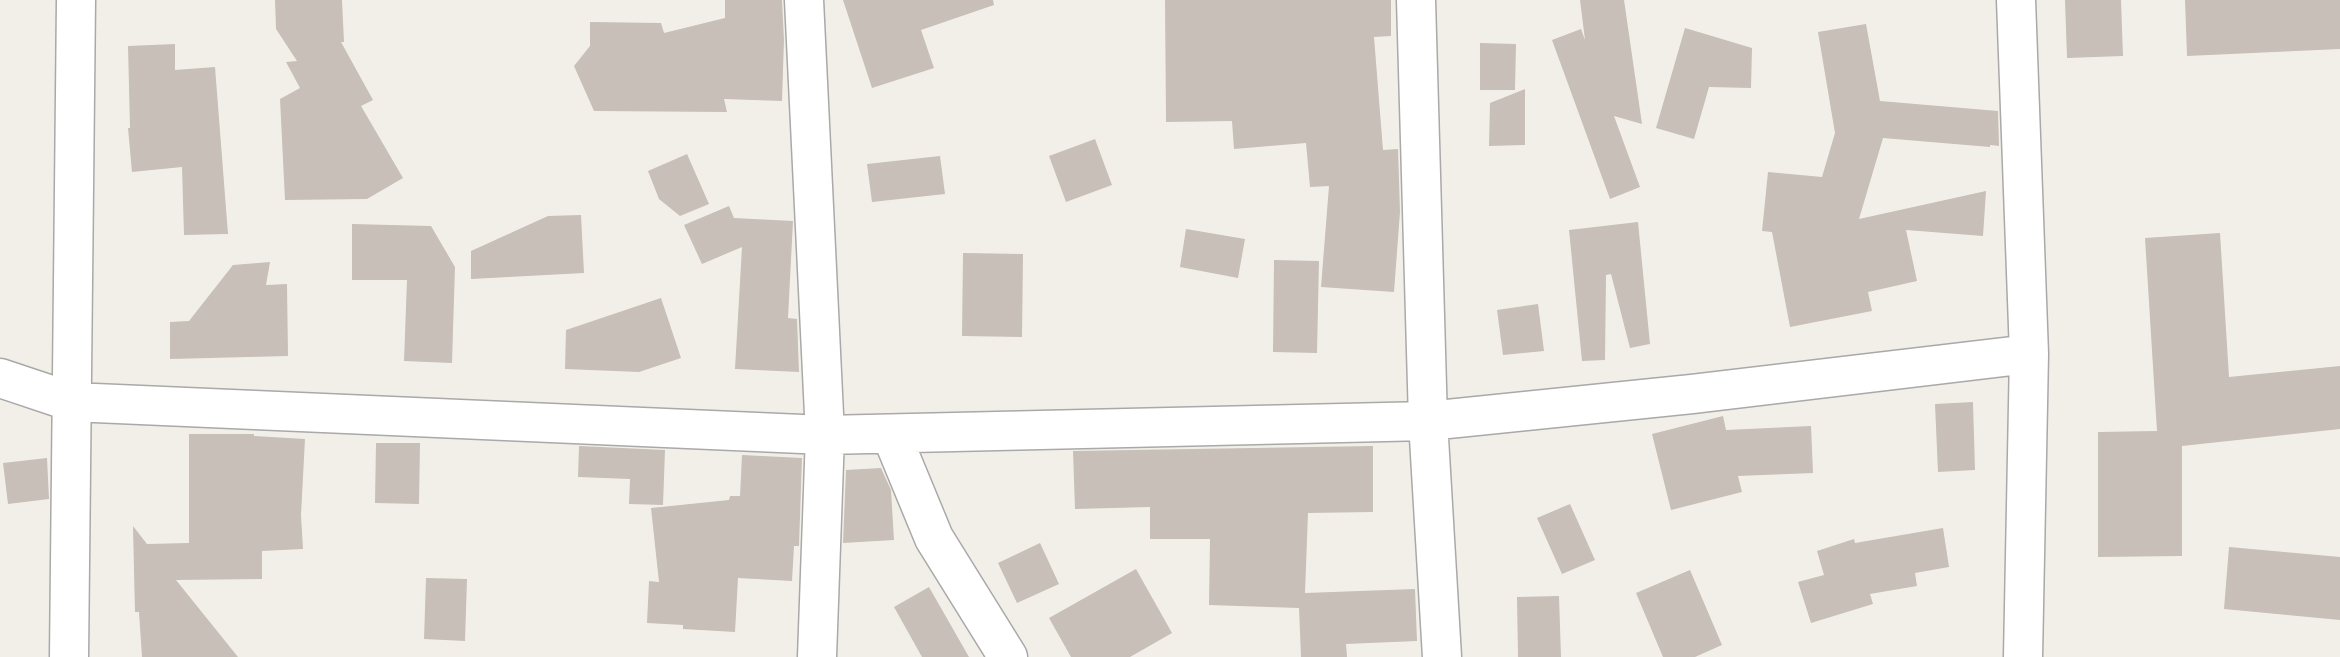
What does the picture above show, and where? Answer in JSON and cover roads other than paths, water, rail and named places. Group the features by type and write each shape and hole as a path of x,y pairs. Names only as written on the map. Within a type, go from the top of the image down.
{"street":[{"path":"69,657 76,0"},
{"path":"804,0 825,435 817,657"},
{"path":"1416,0 1428,421 1442,657"},
{"path":"2016,0 2029,354 2024,657"},
{"path":"0,378 72,402 825,435 1428,421 1692,394 2029,354"},
{"path":"891,434 934,538 1008,657"}]}
